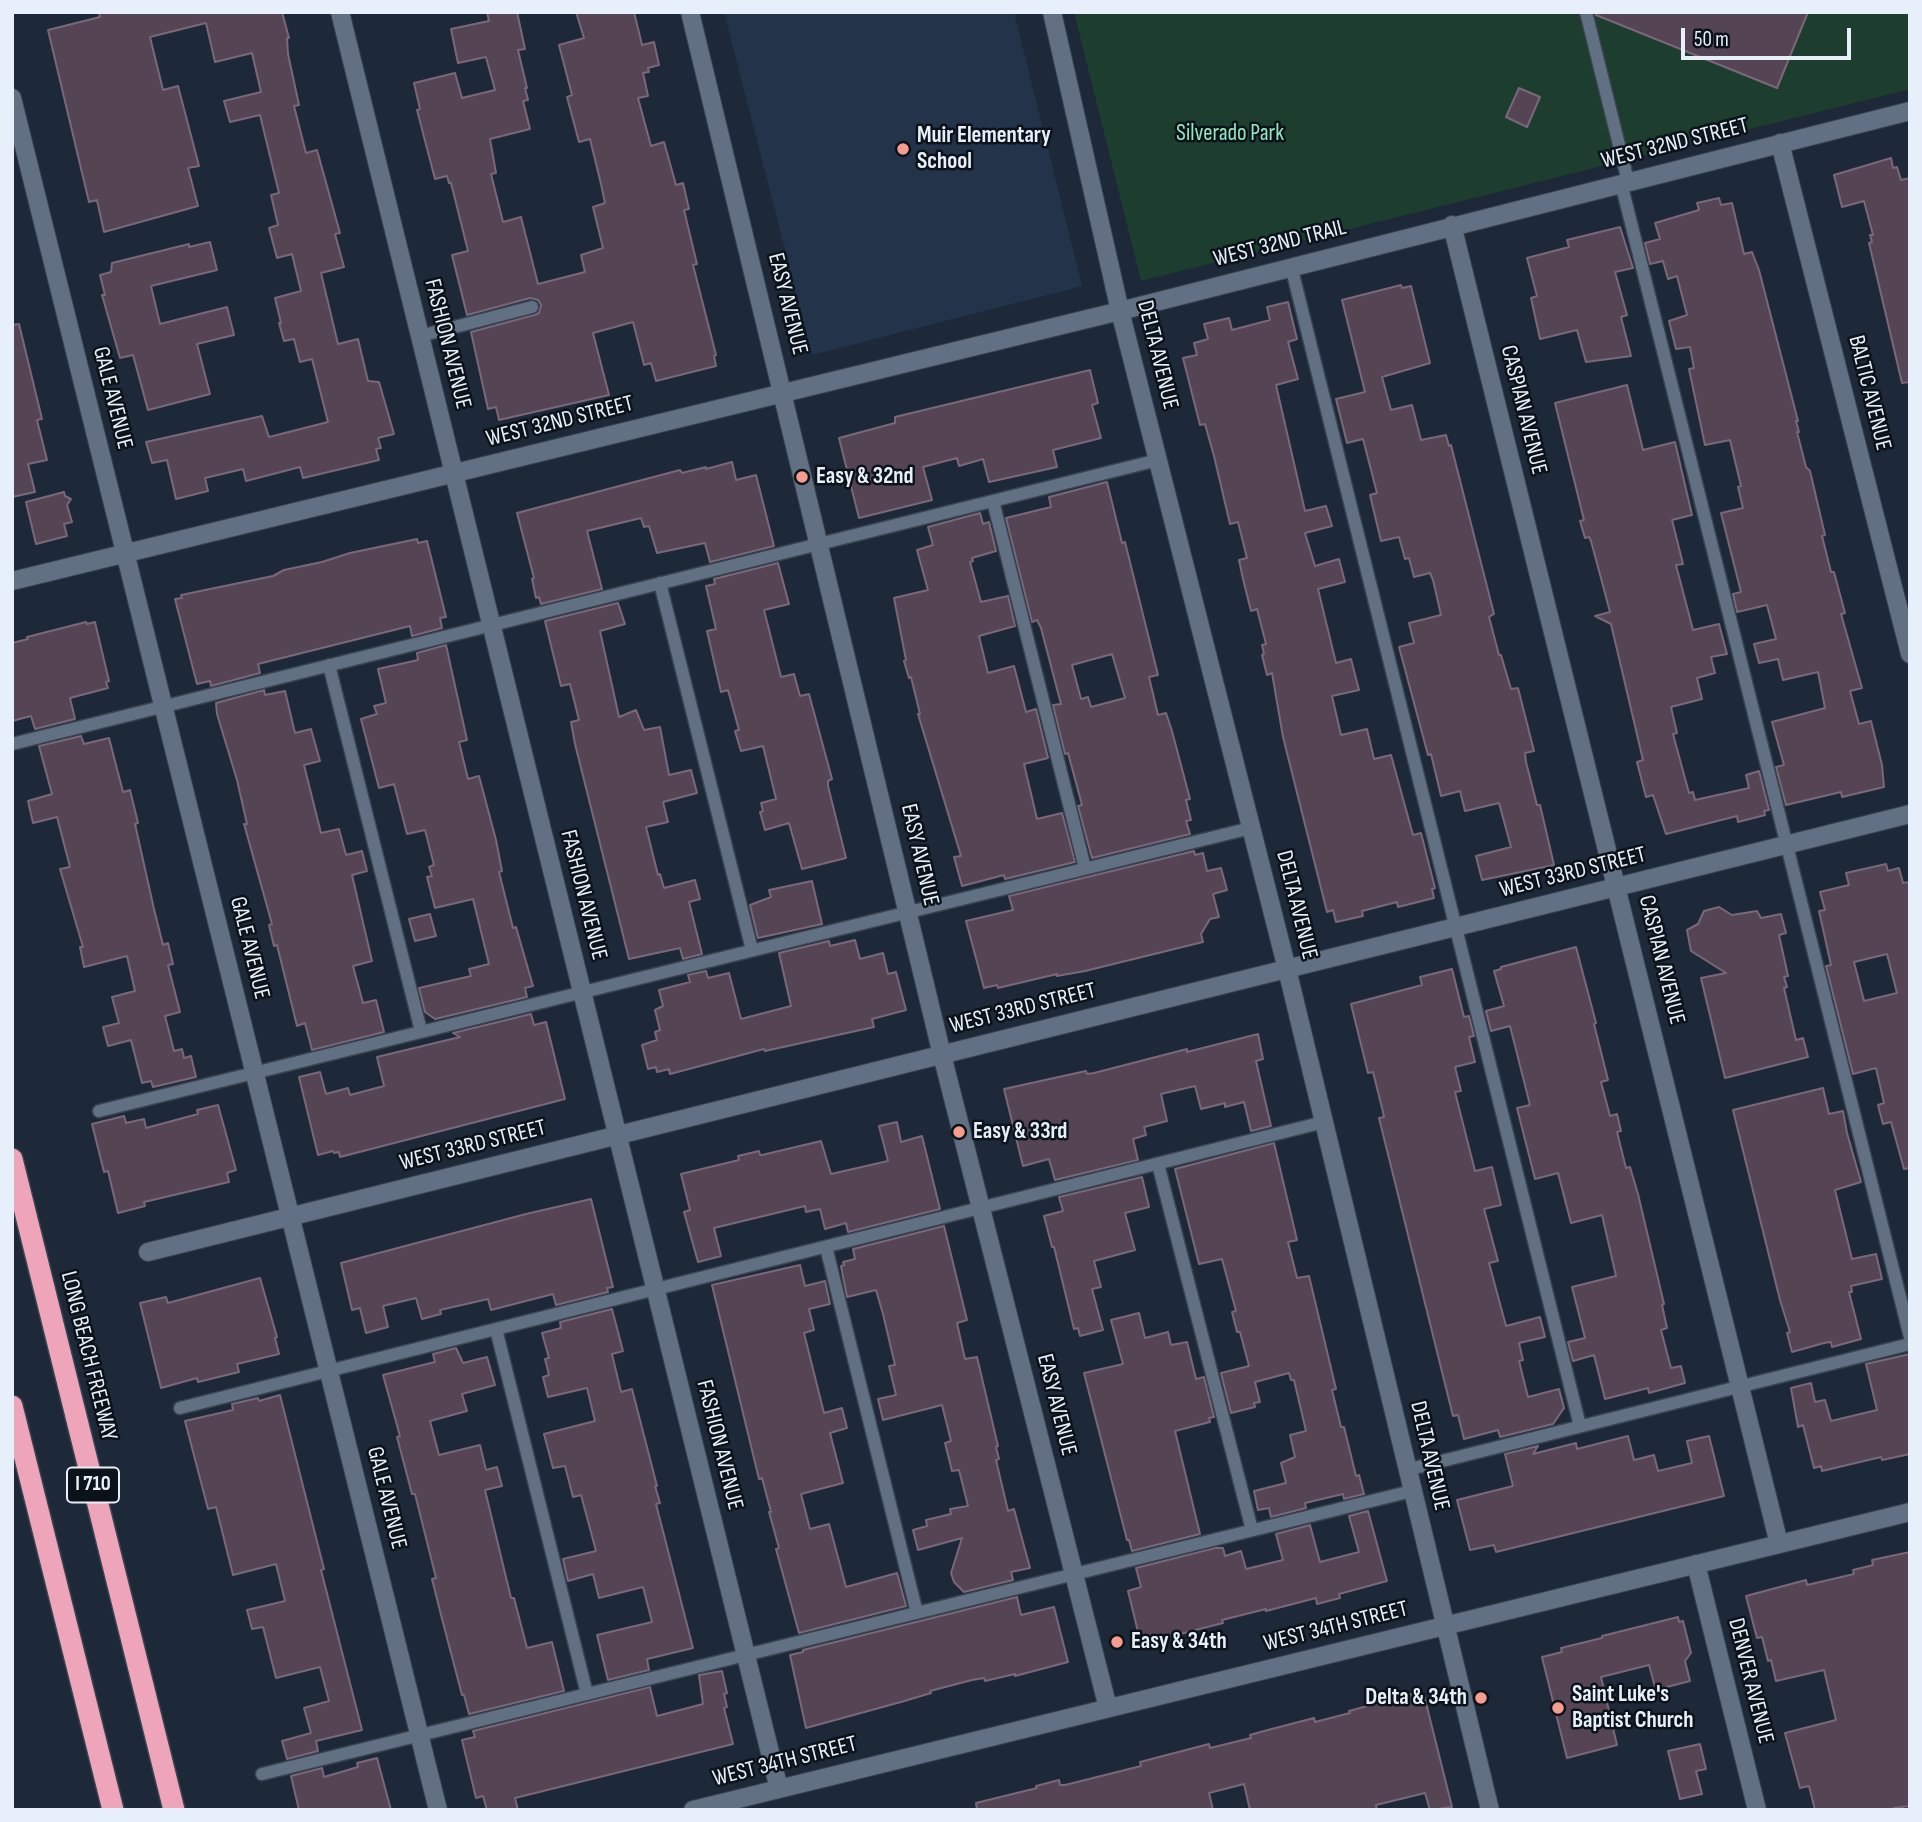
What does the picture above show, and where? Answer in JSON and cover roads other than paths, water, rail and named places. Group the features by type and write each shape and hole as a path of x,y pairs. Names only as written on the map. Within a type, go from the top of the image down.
{"highway":[{"name":"LONG BEACH FREEWAY","path":"12,1159 174,1810"},
{"name":"I 710","path":"12,1406 113,1810"}],"street":[{"name":"FASHION AVENUE","path":"340,12 779,1789"},
{"name":"EASY AVENUE","path":"690,12 942,1055 1108,1708"},
{"name":"DELTA AVENUE","path":"1052,12 1120,310 1287,969 1490,1810"},
{"name":"GALE AVENUE","path":"12,98 438,1810"},
{"name":"WEST 32ND STREET","path":"1452,225 1910,111"},
{"name":"BALTIC AVENUE","path":"1780,143 1910,654"},
{"name":"WEST 32ND TRAIL","path":"1120,310 1452,225"},
{"name":"CASPIAN AVENUE","path":"1452,225 1779,1544"},
{"name":"WEST 32ND STREET","path":"12,582 1120,310"},
{"name":"WEST 33RD STREET","path":"148,1252 1910,814"},
{"name":"WEST 34TH STREET","path":"693,1810 1910,1512"},
{"name":"DENVER AVENUE","path":"1696,1564 1757,1810"}],"lane":[{"path":"1587,12 1624,182 1786,845 1910,1337"},
{"path":"1290,267 1580,1426"},
{"path":"420,336 532,307"},
{"path":"12,744 1158,460"},
{"path":"993,501 1085,868"},
{"path":"660,583 752,950"},
{"path":"329,665 421,1031"},
{"path":"99,1111 1251,828"},
{"path":"180,1408 1324,1122"},
{"path":"1158,1164 1252,1530"},
{"path":"826,1247 918,1613"},
{"path":"496,1329 587,1694"},
{"path":"1406,1469 1910,1345"},
{"path":"261,1774 1412,1491"}],"place":[{"name":"Muir Elementary School","path":"903,149"},
{"name":"Easy & 32nd","path":"802,477"},
{"name":"Easy & 33rd","path":"959,1132"},
{"name":"Easy & 34th","path":"1117,1642"},
{"name":"Delta & 34th","path":"1481,1698"},
{"name":"Saint Luke's Baptist Church","path":"1558,1708"}],"park label":[{"name":"Silverado Park","path":"1230,134"}]}
